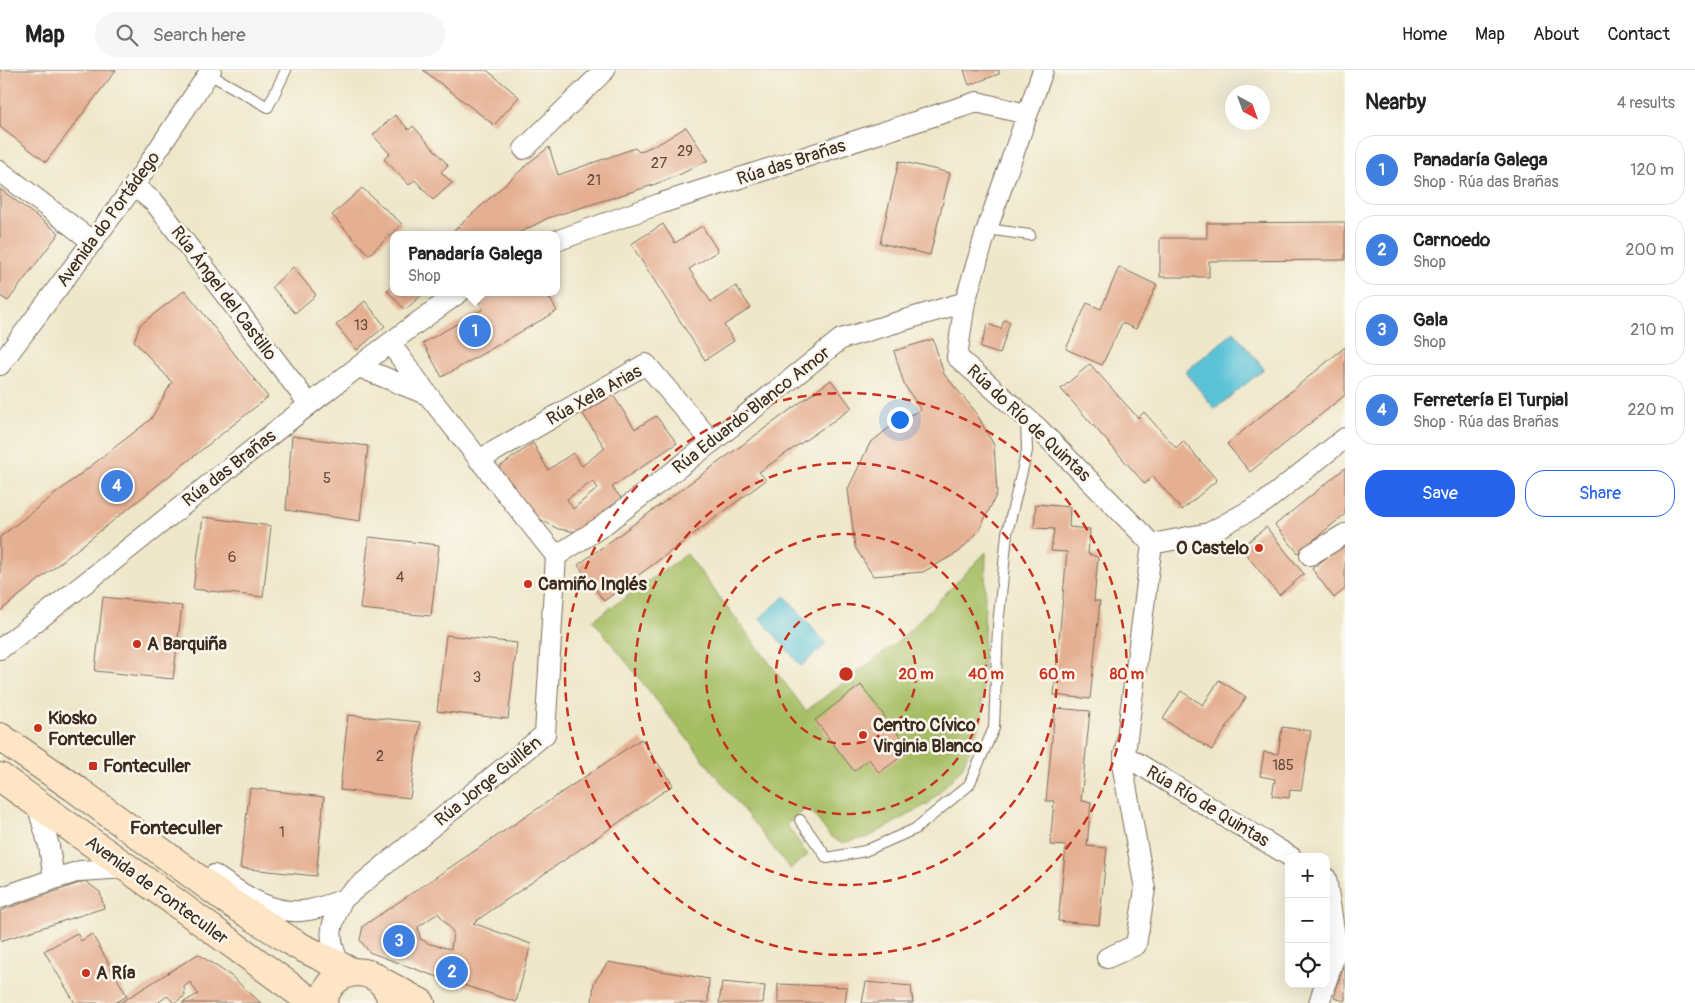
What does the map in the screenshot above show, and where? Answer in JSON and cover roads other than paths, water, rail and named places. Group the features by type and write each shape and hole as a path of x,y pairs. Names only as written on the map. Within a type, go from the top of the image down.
{"main road":[{"name":"Avenida de Fonteculler","path":"0,737 73,787 227,900 297,945 346,969 369,974 388,993"},
{"name":"Avenida de Fonteculler","path":"0,778 312,1003"},
{"path":"323,1003 330,985 346,969"},
{"path":"388,993 422,1003"}],"street":[{"path":"524,149 605,70"},
{"name":"Rúa do Río de Quintas","path":"1042,70 987,229 965,302 957,357 1037,427 1152,544"},
{"name":"Avenida do Portádego","path":"0,365 134,186 210,72"},
{"name":"Rúa das Brañas","path":"560,239 977,102 1026,114"},
{"path":"0,171 93,242"},
{"name":"Rúa Ángel del Castillo","path":"134,186 155,203 309,404"},
{"name":"Rúa das Brañas","path":"0,649 309,404 455,296"},
{"name":"Rúa Eduardo Blanco Amor","path":"556,556 601,527 712,442 841,338 965,302"},
{"path":"390,343 428,395 556,556"},
{"name":"Rúa Xela Arias","path":"479,460 646,364 712,442"},
{"path":"359,367 428,395"},
{"path":"1152,544 1209,533 1265,502 1345,438"},
{"path":"1310,555 1345,534"},
{"name":"Rúa Río de Quintas","path":"1107,958 1136,945 1145,890 1123,769 1152,544"},
{"name":"Rúa Jorge Guillén","path":"126,826 187,856 259,903 283,912 308,911 342,900 545,734 556,556"},
{"name":"Rúa Río de Quintas","path":"1124,754 1285,853"},
{"path":"37,804 49,846 54,879"},
{"path":"0,898 80,871 127,868"},
{"path":"1329,898 1337,949 1330,971"},
{"name":"Rúa Jorge Guillén","path":"342,900 331,925 332,944 346,969"},
{"path":"1319,1003 1324,988"}],"lane":[{"path":"210,72 268,107 286,70"},
{"path":"987,229 1030,235"},
{"path":"800,820 827,858 865,851 915,829 969,785 994,728 998,626 1007,532 1026,451 1026,417"}],"water":[{"path":"1234,332 1264,369 1215,409 1185,372"},
{"path":"785,596 826,644 801,666 760,618"}],"place":[{"name":"Panadaría Galega","path":"475,331"},
{"name":"Ferretería El Turpial","path":"117,486"},
{"name":"O Castelo","path":"1259,548"},
{"name":"Camiño Inglés","path":"528,584"},
{"name":"A Barquiña","path":"137,644"},
{"name":"Kiosko Fonteculler","path":"38,728"},
{"name":"Centro Cívico Virginia Blanco","path":"863,735"},
{"name":"Fonteculler","path":"93,766"},
{"name":"Gala","path":"399,941"},
{"name":"Carnoedo","path":"452,972"},
{"name":"A Ría","path":"86,973"}],"district":[{"name":"Fonteculler","path":"176,827"}]}
